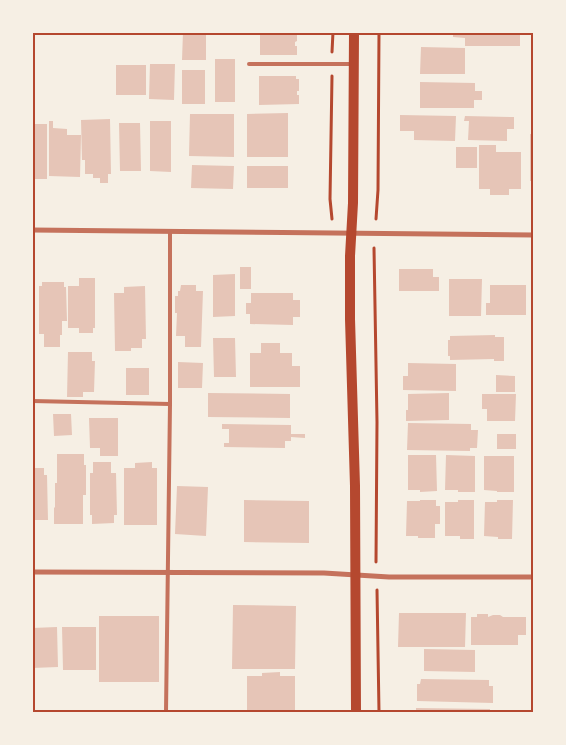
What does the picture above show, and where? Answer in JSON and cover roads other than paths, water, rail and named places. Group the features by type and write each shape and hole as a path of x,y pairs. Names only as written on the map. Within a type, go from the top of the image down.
{"main road":[{"path":"354,32 354,202 350,319 355,486 356,712"}],"street":[{"path":"32,230 534,236"},
{"path":"32,572 324,573 388,577 533,577"}],"lane":[{"path":"249,64 354,64"},
{"path":"166,712 170,232"},
{"path":"32,401 170,404"},
{"path":"534,545 534,647"}]}
